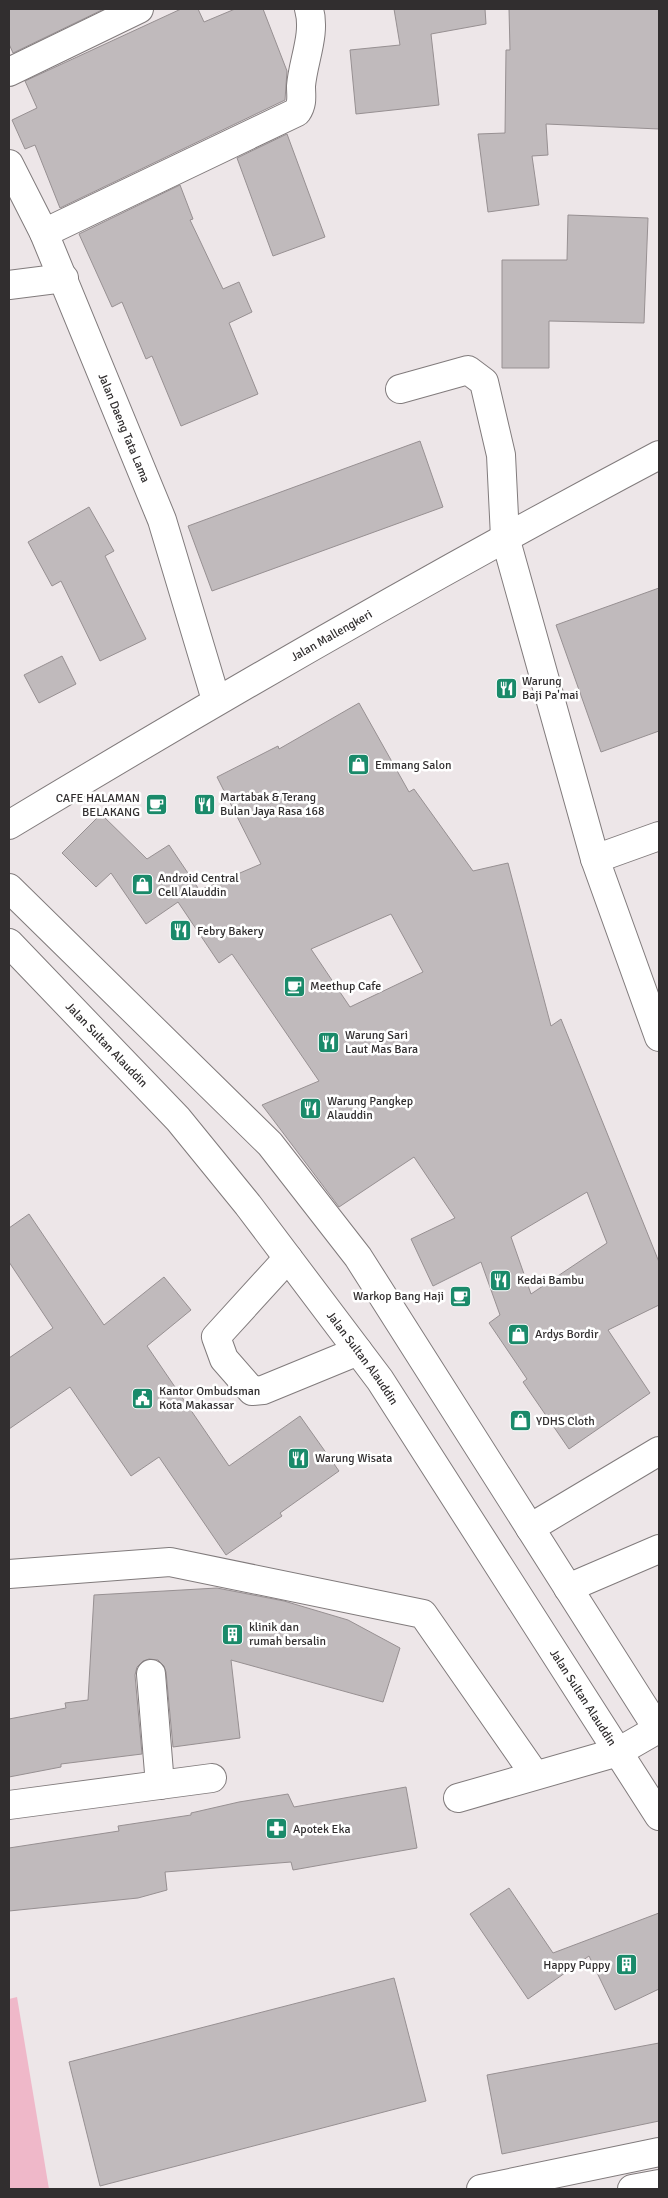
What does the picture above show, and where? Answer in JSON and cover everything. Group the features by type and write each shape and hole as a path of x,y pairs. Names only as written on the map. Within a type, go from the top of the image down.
{"main road":[{"path":"9,72 139,9"},
{"path":"44,233 297,112 302,105 301,85 309,50 311,16 309,9"},
{"name":"Jalan Daeng Tata Lama","path":"9,164 44,233 64,278 162,520 216,700"},
{"path":"9,285 64,278"},
{"path":"400,389 468,370 484,382 501,455 504,537 595,859 659,1037"},
{"name":"Jalan Mallengkeri","path":"9,824 216,700 504,537 659,455"},
{"path":"595,859 659,836"},
{"path":"9,888 270,1144 358,1257 658,1730 618,1752 458,1798"},
{"name":"Jalan Sultan Alauddin","path":"9,943 178,1119 248,1205 380,1380 659,1816"},
{"path":"288,1258 216,1337 224,1360 252,1391 263,1390 358,1351"},
{"path":"530,1528 659,1451"},
{"path":"568,1588 659,1549"},
{"path":"9,1574 170,1562 423,1614 536,1775"},
{"path":"150,1674 160,1785"},
{"path":"9,1805 212,1778"},
{"path":"481,2189 554,2182 659,2152"},
{"path":"632,2189 659,2184"}],"shaded area":[{"path":"17,1997 49,2189 9,2189 9,1999"}],"building":[{"path":"9,9 104,9 13,53 9,44"},
{"path":"181,9 198,9 204,22 235,9 263,9 287,71 285,100 60,208 35,145 25,149 12,120 37,108 25,81"},
{"path":"394,9 485,9 486,24 431,34 439,105 356,114 350,50 400,45"},
{"path":"509,9 659,9 659,129 546,124 548,155 532,156 539,205 488,212 478,134 505,133 506,50 510,50"},
{"path":"287,134 325,237 273,256 237,158"},
{"path":"180,185 193,219 190,220 223,289 239,282 252,312 229,323 258,394 181,426 152,356 146,359 122,302 112,307 79,234"},
{"path":"568,215 648,218 644,323 549,321 549,368 502,368 502,260 567,260"},
{"path":"420,441 443,507 212,591 188,526"},
{"path":"89,507 114,551 105,556 146,639 100,661 61,581 52,586 28,542"},
{"path":"659,588 659,731 601,752 556,625"},
{"path":"62,656 76,684 39,703 24,675"},
{"path":"359,703 409,792 414,789 473,871 508,863 551,1026 561,1019 659,1262 659,1305 608,1330 650,1393 569,1449 523,1382 527,1379 489,1323 500,1315 481,1262 433,1286 411,1239 455,1218 414,1157 339,1207 262,1105 319,1081 232,954 219,963 178,902 146,924 111,873 96,887 62,853 101,814 147,859 169,845 198,888 186,896 261,864 217,777 278,746 279,749","holes":["391,914 423,972 350,1007 311,949","587,1192 607,1243 531,1294 511,1237"]},
{"path":"29,1214 104,1325 164,1277 191,1310 147,1346 229,1466 300,1416 339,1471 280,1513 282,1516 226,1555 159,1457 131,1476 70,1387 9,1429 9,1358 53,1328 9,1262 9,1228"},
{"path":"217,1588 284,1601 348,1620 400,1648 383,1702 231,1660 240,1738 173,1747 166,1672 164,1666 158,1660 149,1659 143,1661 137,1667 135,1675 142,1754 61,1764 61,1767 9,1777 9,1719 66,1708 65,1703 88,1700 94,1595"},
{"path":"406,1787 417,1848 293,1870 291,1862 165,1872 167,1890 138,1898 9,1911 9,1848 119,1831 118,1826 191,1815 191,1813 239,1802 288,1794 294,1807"},
{"path":"509,1888 553,1953 659,1913 659,1989 615,2010 589,1956 528,1999 470,1914"},
{"path":"394,1978 426,2101 100,2186 69,2062"},
{"path":"659,2043 659,2121 502,2154 487,2075"}],"place":[{"name":"Warung Baji Pa'mai","path":"506,688"},
{"name":"Emmang Salon","path":"359,765"},
{"name":"Martabak & Terang Bulan Jaya Rasa 168","path":"204,804"},
{"name":"CAFE HALAMAN BELAKANG","path":"156,805"},
{"name":"Android Central Cell Alauddin","path":"142,885"},
{"name":"Febry Bakery","path":"181,931"},
{"name":"Meethup Cafe","path":"294,986"},
{"name":"Warung Sari Laut Mas Bara","path":"329,1042"},
{"name":"Warung Pangkep Alauddin","path":"311,1108"},
{"name":"Kedai Bambu","path":"501,1280"},
{"name":"Warkop Bang Haji","path":"460,1296"},
{"name":"Ardys Bordir","path":"519,1334"},
{"name":"Kantor Ombudsman Kota Makassar","path":"143,1398"},
{"name":"YDHS Cloth","path":"520,1421"},
{"name":"Warung Wisata","path":"299,1458"},
{"name":"klinik dan rumah bersalin","path":"233,1634"},
{"name":"Apotek Eka","path":"277,1829"},
{"name":"Happy Puppy","path":"626,1965"}]}
